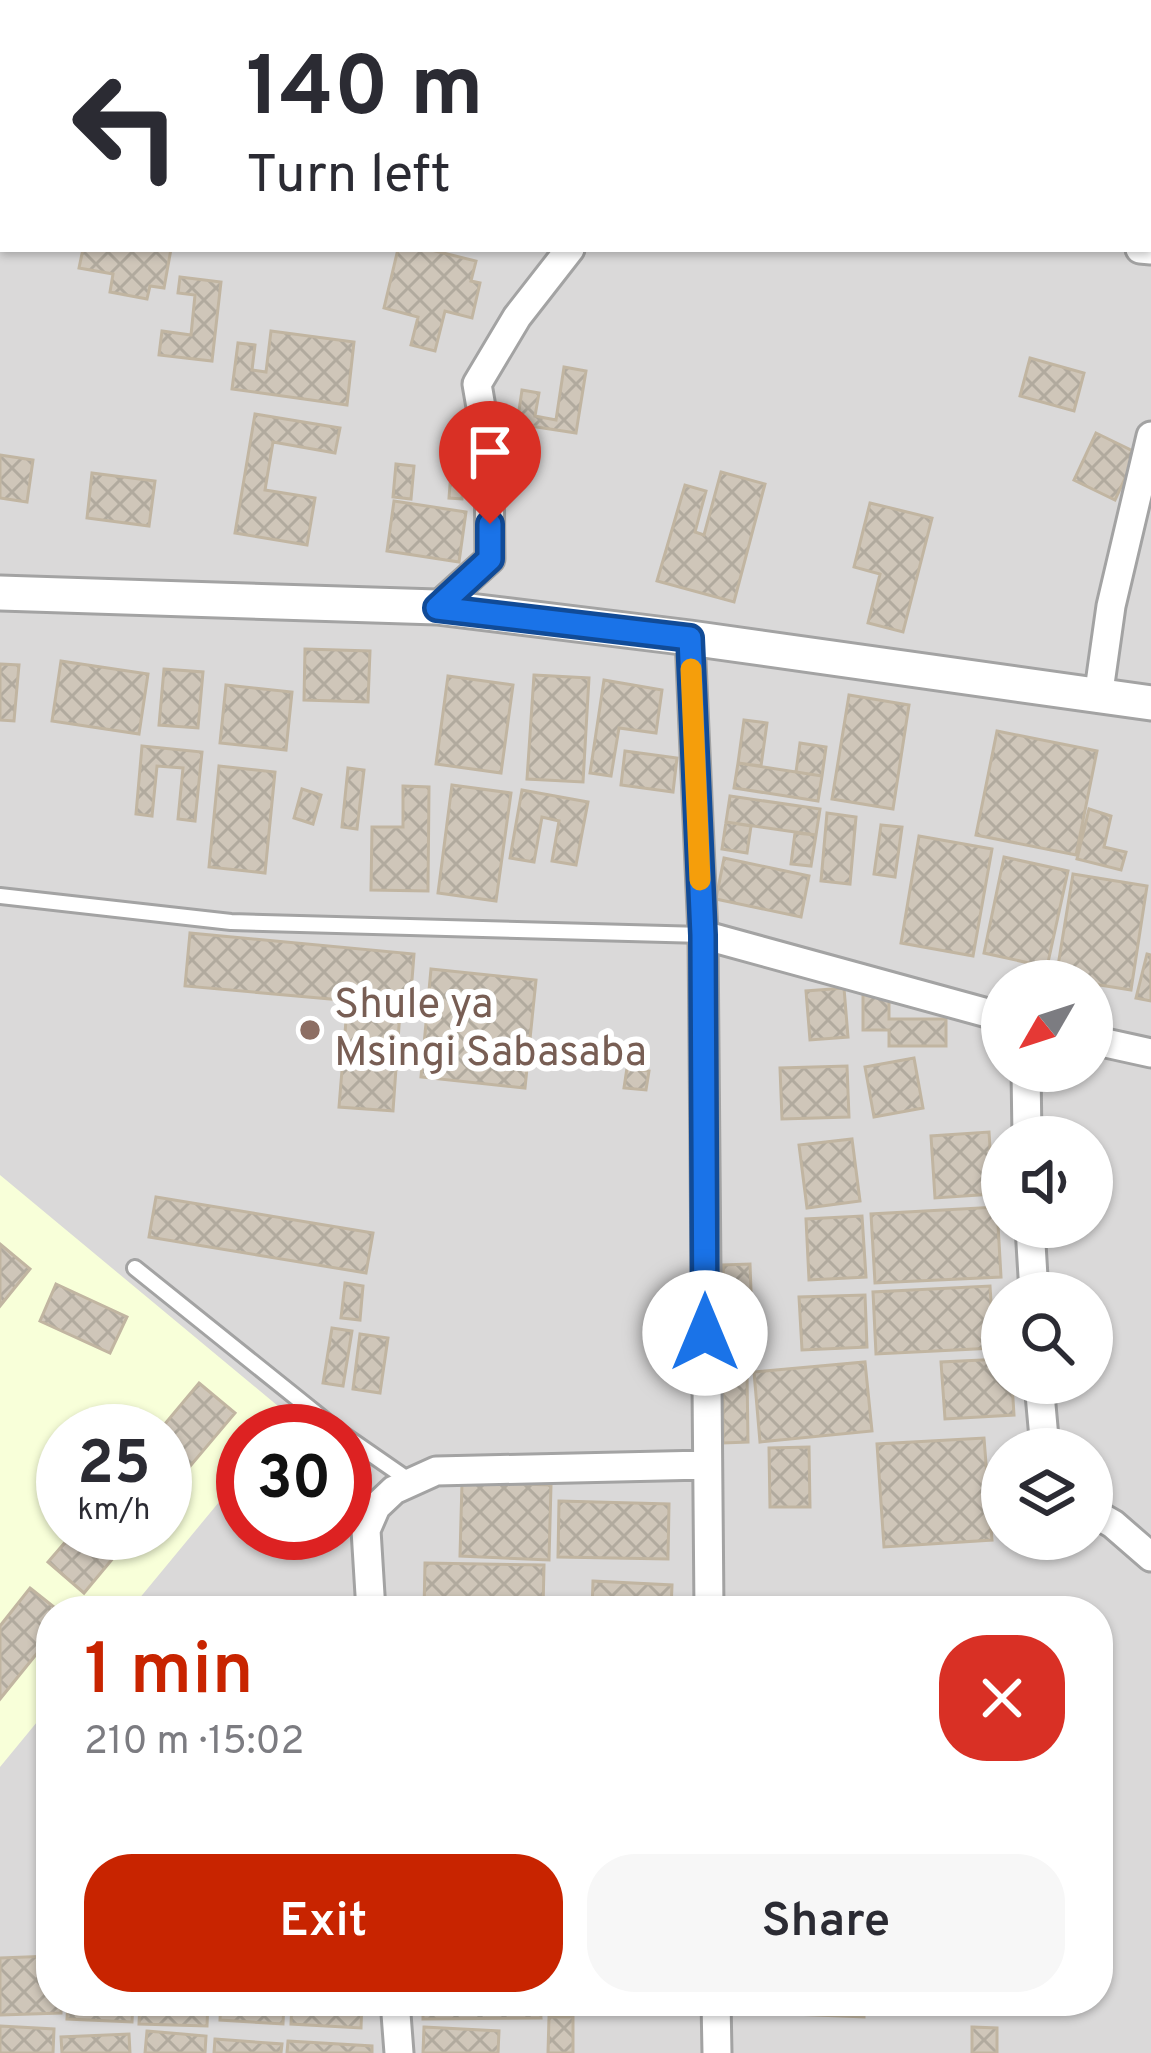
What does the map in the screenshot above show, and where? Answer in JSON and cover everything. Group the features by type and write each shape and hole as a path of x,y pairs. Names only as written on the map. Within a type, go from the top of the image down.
{"street":[{"path":"437,608 490,559 489,454 477,384 517,317 568,252"},
{"path":"1098,698 1111,606 1151,436"},
{"path":"0,593 437,608 690,638 1151,703"},
{"path":"690,638 703,935 709,1596"},
{"path":"703,935 981,1011"},
{"path":"1113,1045 1151,1053"},
{"path":"369,1596 365,1530 376,1507 394,1490 436,1471 706,1465"},
{"path":"1113,1528 1151,1557"},
{"path":"396,2016 399,2053"},
{"path":"716,2016 717,2053"}],"lane":[{"path":"0,896 231,922 703,935"},
{"path":"135,1268 306,1404"},
{"path":"372,1454 412,1482"}],"shaded area":[{"path":"0,252 1151,252 1151,2053 0,2053"},
{"path":"0,1175 276,1404 216,1404 216,1506 192,1535 192,1404 36,1404 36,1560 171,1560 141,1596 36,1596 36,1723 0,1767"}],"building":[{"path":"82,252 170,252 164,288 150,286 147,299 110,292 113,274 79,268"},
{"path":"397,252 439,252 476,261 471,281 480,283 472,318 445,311 435,351 411,345 418,317 384,308"},
{"path":"180,277 221,282 212,361 159,355 162,331 191,335 195,295 178,293"},
{"path":"271,331 354,342 347,405 232,389 238,343 255,345 252,370 266,372"},
{"path":"1030,358 1084,373 1074,411 1020,396"},
{"path":"564,367 586,371 576,433 517,424 522,390 539,393 535,416 556,420"},
{"path":"255,414 340,428 335,453 273,442 265,490 315,498 307,545 235,533"},
{"path":"1096,433 1137,453 1115,500 1074,480"},
{"path":"453,446 466,447 462,499 449,498"},
{"path":"0,455 33,460 27,502 0,498"},
{"path":"396,464 414,466 411,499 393,497"},
{"path":"721,472 765,484 734,602 657,581 685,485 706,491 695,532 704,535"},
{"path":"92,473 155,481 149,526 87,518"},
{"path":"394,501 466,512 459,562 387,551"},
{"path":"870,503 932,518 903,632 868,623 880,574 854,567"},
{"path":"305,649 370,651 368,702 304,700"},
{"path":"61,661 148,674 139,734 52,721"},
{"path":"0,664 19,665 14,721 0,720"},
{"path":"164,669 203,672 198,728 159,725"},
{"path":"534,675 589,678 583,782 527,779"},
{"path":"448,676 513,685 501,773 436,764"},
{"path":"604,680 662,690 656,733 619,728 611,776 590,773"},
{"path":"226,685 292,692 286,750 220,743"},
{"path":"849,695 909,705 893,809 832,799"},
{"path":"744,720 767,723 761,766 738,763"},
{"path":"997,731 1097,751 1076,855 976,835"},
{"path":"800,743 826,747 822,776 796,772"},
{"path":"142,746 202,752 195,821 178,819 183,768 157,766 152,816 136,814"},
{"path":"625,751 677,758 673,792 621,785"},
{"path":"738,763 822,776 818,801 734,788"},
{"path":"219,766 275,772 265,873 209,867"},
{"path":"348,768 364,770 357,829 342,827"},
{"path":"452,785 511,793 496,901 438,893"},
{"path":"403,786 429,787 428,891 371,890 372,827 403,827"},
{"path":"302,789 321,795 313,824 294,818"},
{"path":"522,790 588,802 576,865 552,861 559,821 542,817 534,862 510,858"},
{"path":"730,796 820,809 816,835 726,822"},
{"path":"1089,809 1111,816 1104,847 1126,852 1121,870 1077,859"},
{"path":"827,813 856,817 850,884 821,881"},
{"path":"726,822 751,826 747,853 722,849"},
{"path":"881,825 902,827 895,877 874,874"},
{"path":"795,833 816,835 811,866 791,864"},
{"path":"919,836 992,849 973,956 901,943"},
{"path":"1004,857 1068,871 1049,960 984,953"},
{"path":"724,858 809,876 801,917 716,899"},
{"path":"1073,874 1147,886 1131,990 1113,987 1113,960 1059,960"},
{"path":"190,933 414,954 410,1006 185,986"},
{"path":"1147,954 1151,955 1151,1001 1136,998"},
{"path":"431,969 536,980 525,1088 421,1077"},
{"path":"844,988 848,1037 810,1040 806,991"},
{"path":"863,993 889,993 889,1019 946,1019 946,1046 889,1046 889,1030 863,1030"},
{"path":"347,1008 400,1012 393,1111 339,1107"},
{"path":"914,1058 923,1108 874,1117 865,1067"},
{"path":"847,1066 849,1117 782,1119 780,1068"},
{"path":"627,1068 649,1071 646,1090 624,1088"},
{"path":"981,1133 981,1195 935,1198 931,1136"},
{"path":"852,1139 860,1201 807,1208 799,1145"},
{"path":"156,1197 373,1233 366,1273 149,1237"},
{"path":"981,1208 981,1248 999,1248 1001,1272 981,1272 981,1278 875,1283 871,1214"},
{"path":"862,1216 866,1277 809,1280 806,1219"},
{"path":"0,1244 30,1269 0,1306"},
{"path":"750,1264 751,1291 724,1292 723,1265"},
{"path":"345,1283 363,1286 360,1320 341,1318"},
{"path":"56,1284 127,1317 110,1353 40,1321"},
{"path":"981,1286 981,1349 876,1354 873,1292"},
{"path":"865,1295 867,1347 802,1350 799,1297"},
{"path":"332,1328 352,1331 343,1386 323,1383"},
{"path":"360,1334 388,1338 380,1393 353,1389"},
{"path":"981,1360 981,1404 1013,1404 1014,1415 945,1419 941,1362"},
{"path":"865,1362 872,1431 760,1442 754,1372"},
{"path":"747,1373 748,1442 723,1443 723,1374"},
{"path":"199,1383 224,1404 216,1404 216,1436 192,1464 192,1404 182,1404"},
{"path":"981,1438 981,1541 884,1547 877,1444"},
{"path":"809,1447 810,1507 770,1507 769,1448"},
{"path":"462,1482 551,1485 549,1560 460,1556"},
{"path":"559,1501 669,1504 668,1559 558,1557"},
{"path":"50,1560 112,1560 84,1593"},
{"path":"425,1563 544,1565 543,1596 424,1596"},
{"path":"593,1581 672,1585 672,1596 592,1596"},
{"path":"30,1588 40,1596 36,1596 36,1655 0,1699 0,1626"},
{"path":"36,1957 36,2014 0,2015 0,1958"},
{"path":"67,2016 132,2016 132,2022"},
{"path":"139,2016 207,2016 207,2026 139,2024"},
{"path":"220,2016 283,2016 283,2024 220,2020"},
{"path":"291,2016 361,2016 361,2028 291,2024"},
{"path":"423,2016 541,2018 423,2019"},
{"path":"549,2017 573,2017 573,2053 548,2053"},
{"path":"0,2026 54,2029 53,2053 0,2053"},
{"path":"424,2027 499,2031 498,2053 423,2053"},
{"path":"972,2027 997,2028 997,2053 972,2053"},
{"path":"147,2031 206,2036 205,2053 145,2053"},
{"path":"129,2034 130,2053 62,2053 61,2037"},
{"path":"215,2039 282,2044 281,2053 214,2053"},
{"path":"288,2041 372,2046 372,2053 287,2053"}],"slow traffic":[{"path":"691,669 700,880"}],"place":[{"name":"Shule ya Msingi Sabasaba","path":"310,1030"}],"route":[{"path":"490,524 490,559 437,608 690,638 703,935 705,1333"}]}
